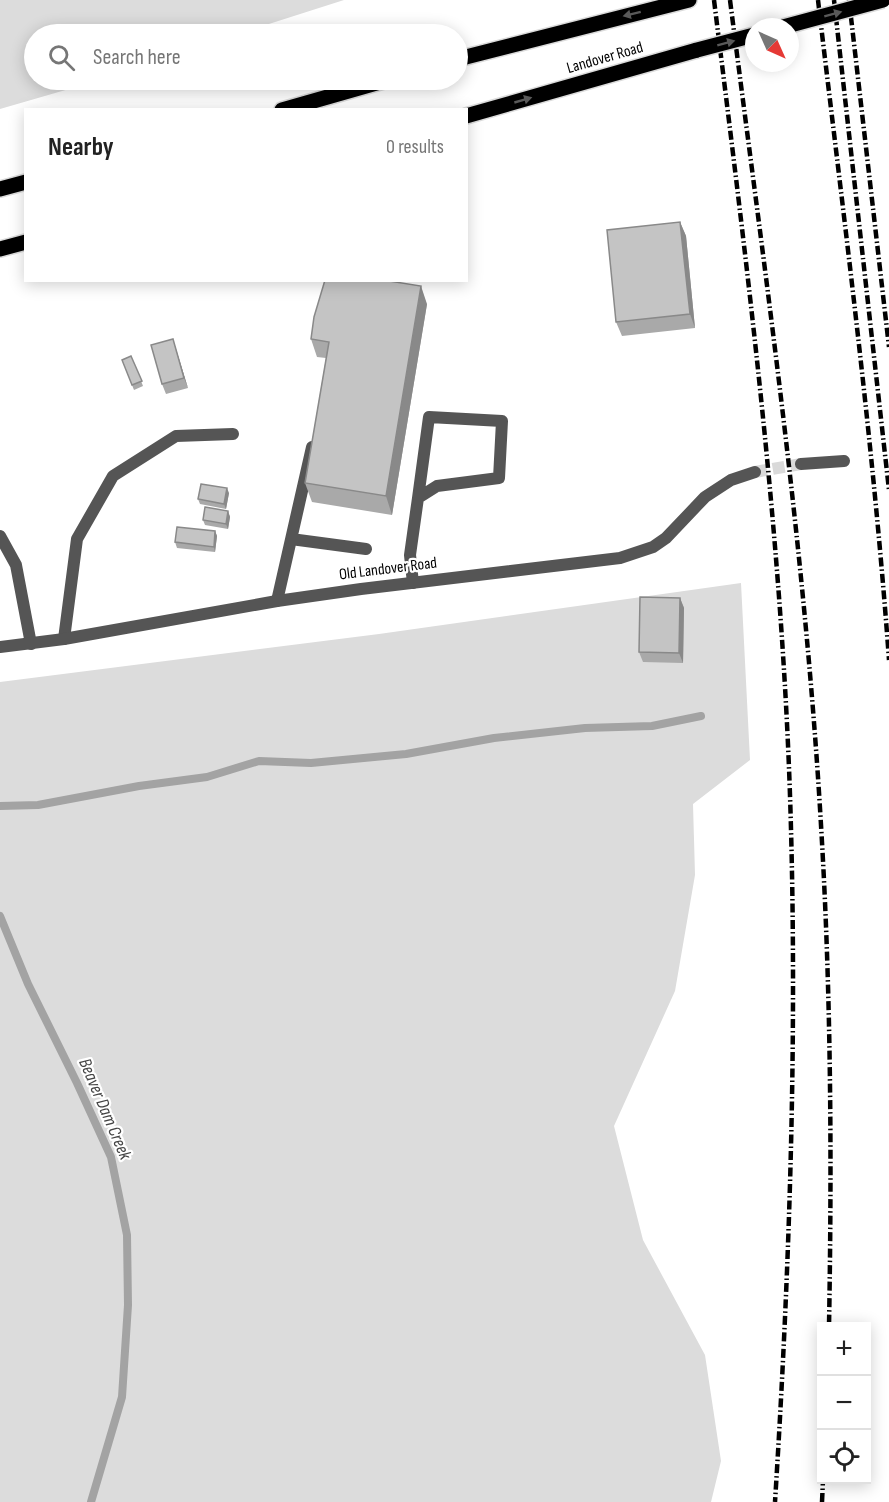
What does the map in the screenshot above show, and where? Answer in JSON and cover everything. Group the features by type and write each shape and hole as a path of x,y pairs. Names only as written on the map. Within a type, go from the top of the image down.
{"main road":[{"name":"Landover Road","path":"468,56 689,0"},
{"path":"799,23 883,0"},
{"name":"Landover Road","path":"468,115 745,37"},
{"path":"289,108 352,90"},
{"path":"0,189 24,183"},
{"path":"0,249 24,243"}],"street":[{"path":"413,583 410,555 429,417 502,421 499,478 437,486 418,498"},
{"path":"64,639 77,539 113,476 176,436 233,434"},
{"path":"277,601 315,437"},
{"path":"801,464 844,461"},
{"name":"Old Landover Road","path":"0,647 64,639 277,601 602,561 653,547 666,538 705,497 717,488 755,472"},
{"path":"0,536 16,565 31,644"},
{"path":"291,539 366,549"}],"shaded area":[{"path":"0,0 344,0 269,24 24,24 24,90 66,90 0,109"},
{"path":"741,583 750,760 693,804 695,875 675,991 614,1126 643,1240 705,1355 721,1461 711,1502 0,1502 0,682 379,634"}],"building":[{"path":"680,222 690,314 616,322 607,230"},
{"path":"324,282 396,282 421,286 386,496 305,483 329,342 311,339 314,317"},
{"path":"173,339 184,378 162,384 151,345"},
{"path":"131,356 142,381 132,385 122,360"},
{"path":"201,484 227,488 224,504 198,499"},
{"path":"205,507 228,511 226,524 203,520"},
{"path":"177,527 215,531 214,547 175,542"},
{"path":"640,597 680,598 679,653 639,652"}],"waterway":[{"path":"0,806 38,805 139,786 207,777 259,761 311,763 406,754 494,738 585,728 652,726 701,716"},
{"name":"Beaver Dam Creek","path":"0,916 28,984 111,1157 127,1235 128,1305 122,1397 91,1502"}],"tunnel":[{"path":"755,472 801,464"}],"railway":[{"path":"714,0 763,414 773,518 787,725 793,913 792,1082 788,1250 775,1502"},
{"path":"730,0 783,412 814,722 829,1013 829,1322"},
{"path":"818,0 866,412 889,660"},
{"path":"834,0 889,490"},
{"path":"849,0 889,347"},
{"path":"822,1502 823,1484"}]}
